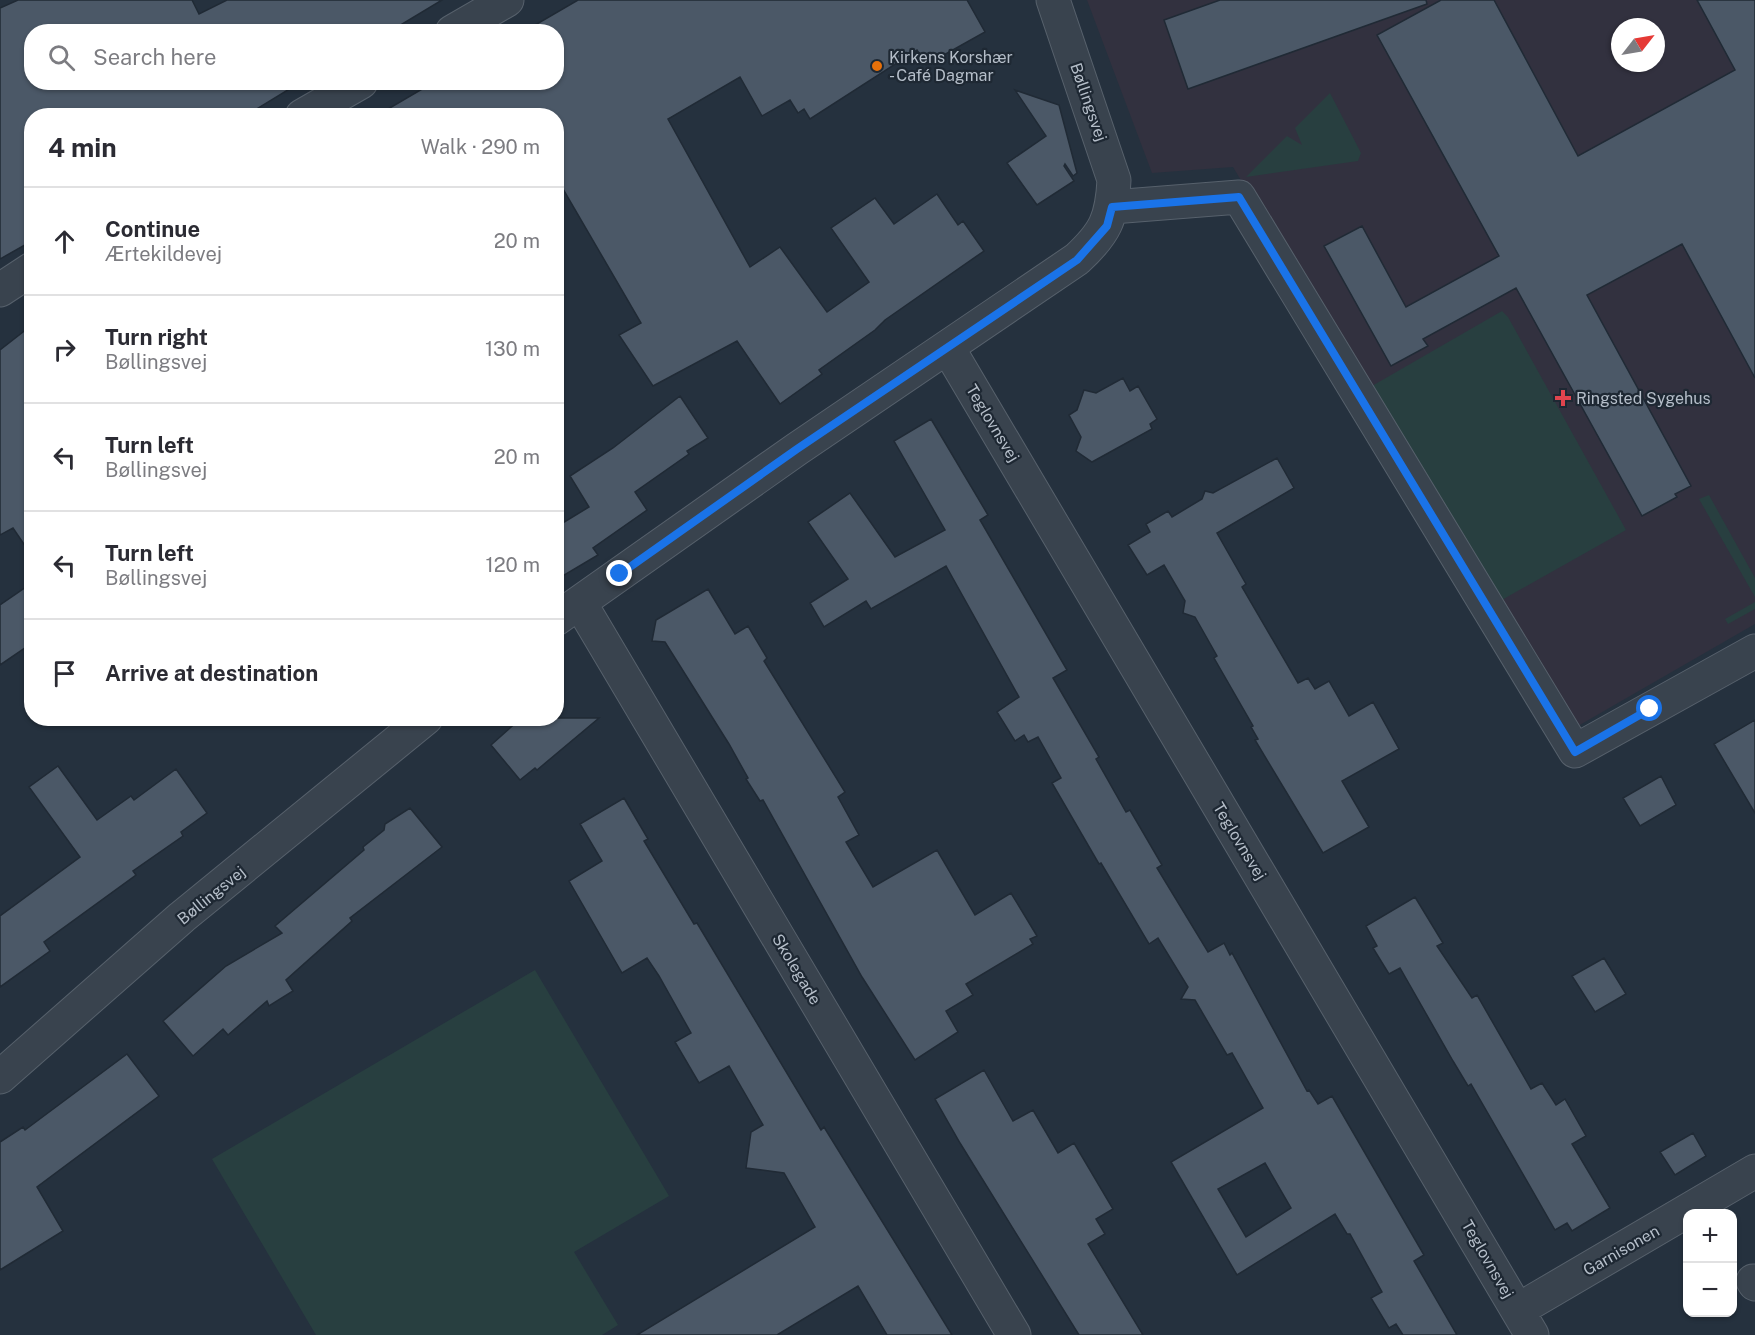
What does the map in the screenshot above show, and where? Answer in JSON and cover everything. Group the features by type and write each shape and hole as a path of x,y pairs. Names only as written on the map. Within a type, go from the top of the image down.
{"street":[{"path":"466,24 507,0"},
{"name":"Bøllingsvej","path":"568,611 797,449 1077,260 1107,226 1112,207 1114,180 1053,0"},
{"path":"316,108 347,90"},
{"path":"1112,207 1239,197 1575,752 1755,651"},
{"path":"0,290 24,274"},
{"name":"Teglovnsvej","path":"948,348 1525,1323"},
{"name":"Skolegade","path":"568,611 1014,1335"},
{"name":"Bøllingsvej","path":"0,1077 182,917 416,726"},
{"name":"Garnisonen","path":"1525,1323 1755,1171"}],"shaded area":[{"name":"Ringsted Sygehus","path":"1087,0 1755,0 1755,624 1571,730 1233,167 1152,173"}],"green space":[{"path":"1330,93 1361,153 1358,161 1246,177 1287,136 1302,145 1295,128"},
{"path":"1502,311 1508,317 1626,530 1500,601 1372,386"},
{"path":"1709,495 1755,578 1755,597 1699,499"},
{"path":"1755,602 1755,609 1728,624 1725,619"},
{"path":"535,970 669,1196 574,1252 618,1325 602,1335 316,1335 212,1159"}],"building":[{"path":"18,0 192,0 199,14 227,0 442,0 402,24 24,24 24,90 288,90 258,108 24,108 24,246 0,259 0,8"},
{"path":"578,0 967,0 985,32 926,65 917,50 810,119 804,109 798,113 790,100 762,116 740,77 668,119 750,267 780,247 827,312 869,282 831,228 875,198 894,224 937,194 958,225 963,221 984,251 885,320 875,330 819,370 822,374 780,404 737,341 653,386 619,335 641,323 564,191 564,108 390,108 420,90 564,90 564,24 537,24"},
{"path":"1220,0 1426,0 1427,4 1188,89 1164,20"},
{"path":"1441,0 1494,0 1578,156 1735,70 1697,0 1755,0 1755,378 1682,244 1587,295 1691,486 1675,494 1677,497 1642,516 1516,288 1423,339 1428,346 1391,366 1324,246 1362,226 1406,307 1499,256 1377,35"},
{"path":"1015,90 1059,105 1077,173 1073,176 1065,164 1064,166 1074,181 1037,205 1007,163 1046,136"},
{"path":"24,331 24,544 13,528 0,535 0,350"},
{"path":"1123,378 1130,391 1138,386 1157,419 1150,424 1152,429 1092,462 1076,451 1081,437 1069,415 1077,410 1084,390 1096,393"},
{"path":"680,396 708,438 687,451 689,454 635,492 647,510 593,548 598,555 564,575 564,522 589,507 570,476 613,448"},
{"path":"931,419 988,515 980,520 1067,670 1053,678 1099,757 1096,759 1126,812 1130,810 1162,865 1157,868 1208,952 1224,943 1230,955 1232,953 1307,1091 1309,1090 1318,1104 1332,1096 1424,1255 1414,1261 1457,1335 1403,1335 1396,1324 1389,1328 1371,1298 1382,1292 1350,1234 1347,1234 1335,1214 1237,1275 1171,1162 1263,1108 1232,1053 1227,1055 1195,1000 1181,999 1188,987 1158,938 1149,944 1101,863 1099,864 1052,783 1061,778 1038,737 1028,742 1024,735 1015,741 997,712 1019,697 946,566 871,609 866,601 824,627 810,603 848,579 808,522 850,493 895,557 945,530 894,441","holes":["1265,1163 1291,1208 1246,1237 1218,1189"]},
{"path":"1277,458 1294,488 1217,533 1246,584 1242,587 1298,683 1308,678 1315,689 1329,681 1349,716 1373,702 1399,749 1342,781 1369,827 1323,853 1255,740 1258,739 1251,727 1253,726 1214,658 1217,656 1195,617 1183,613 1185,601 1164,565 1147,575 1128,545 1150,532 1146,524 1168,511 1172,517 1202,499 1205,491 1213,493"},
{"path":"24,588 24,648 0,665 0,605"},
{"path":"708,589 735,634 748,626 767,658 764,661 845,792 838,797 859,835 846,842 873,887 937,850 975,915 1011,893 1037,936 1030,939 1033,944 966,984 973,995 946,1011 958,1032 915,1060 862,977 763,800 760,801 746,779 748,778 729,744 665,642 652,641 656,620"},
{"path":"564,718 599,718 537,770 535,768 520,780 491,745 512,726 564,726"},
{"path":"1755,720 1755,813 1714,744"},
{"path":"58,766 97,820 131,796 134,800 176,769 207,813 181,832 183,836 133,871 136,875 44,942 50,951 0,987 0,916 80,857 29,787"},
{"path":"1661,776 1676,805 1640,826 1623,798"},
{"path":"624,798 648,839 644,841 694,924 697,923 821,1130 824,1127 952,1335 887,1335 858,1286 777,1335 637,1335 815,1227 784,1173 746,1168 751,1132 763,1125 729,1066 699,1083 675,1042 691,1033 659,976 647,958 622,973 569,881 602,861 580,824"},
{"path":"410,808 442,847 350,918 352,921 286,980 293,991 269,1006 267,1001 228,1035 223,1029 193,1056 163,1021 226,966 282,933 275,926 364,850 363,847 384,830 385,824"},
{"path":"1415,897 1443,943 1437,946 1472,998 1477,995 1531,1089 1542,1083 1556,1105 1565,1099 1586,1136 1572,1144 1610,1208 1572,1231 1567,1223 1555,1230 1471,1084 1468,1086 1400,968 1389,974 1373,948 1377,946 1366,926"},
{"path":"1604,958 1626,994 1595,1012 1572,976"},
{"path":"127,1054 159,1096 37,1187 63,1231 0,1270 0,1142 23,1127 25,1130"},
{"path":"984,1070 1013,1121 1033,1110 1058,1153 1074,1143 1113,1209 1096,1219 1105,1234 1088,1244 1143,1335 1079,1335 960,1143 935,1099"},
{"path":"1693,1133 1706,1156 1675,1175 1660,1152"}],"place":[{"name":"Kirkens Korshær - Café Dagmar","path":"877,66"},
{"name":"Ringsted Sygehus","path":"1563,398"}],"route":[{"path":"620,574 797,449 1077,260 1107,226 1112,207 1239,197 1575,752 1650,709"}]}
